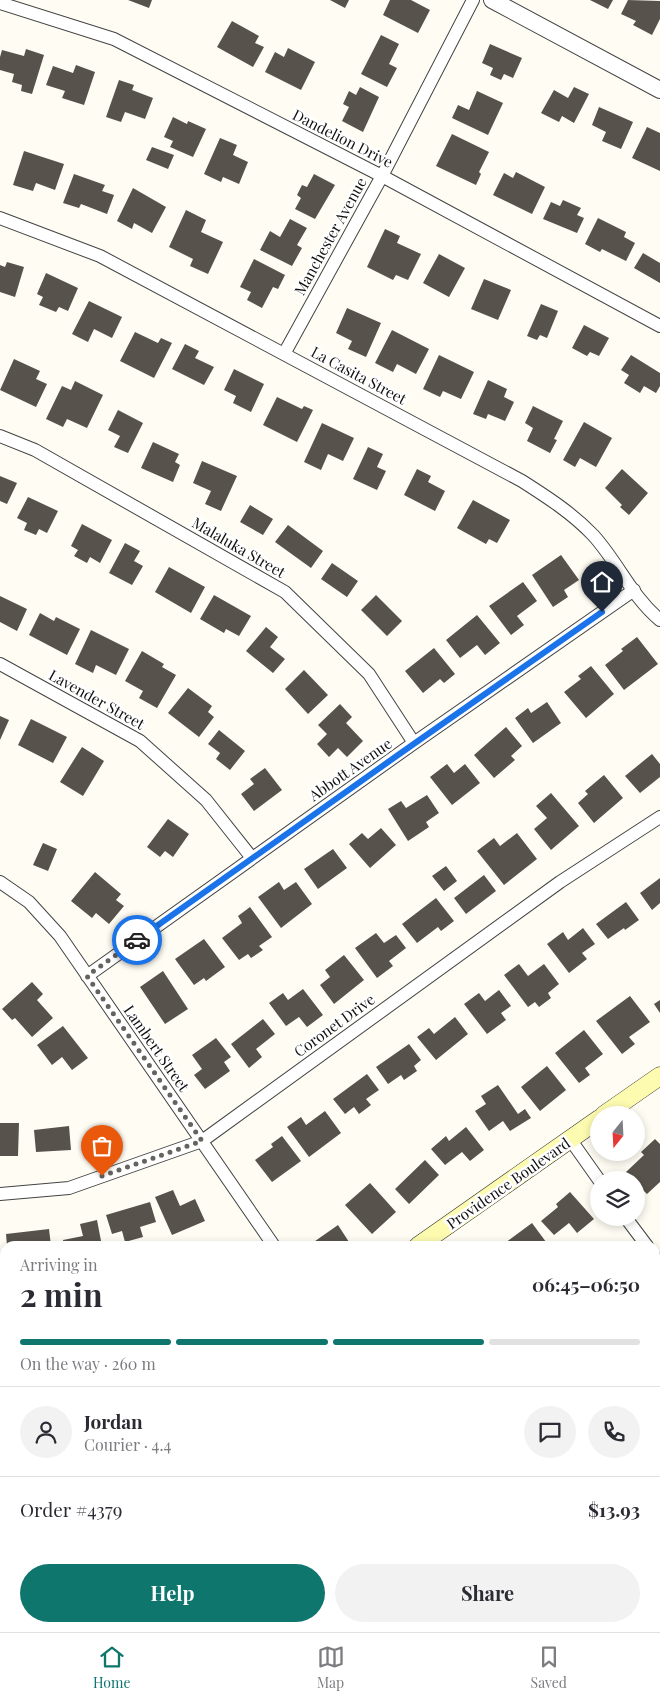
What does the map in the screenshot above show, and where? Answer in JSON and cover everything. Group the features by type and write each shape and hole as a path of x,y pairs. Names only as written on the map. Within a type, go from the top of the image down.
{"main road":[{"path":"617,1106 660,1076"},
{"name":"Providence Boulevard","path":"425,1241 590,1126"}],"street":[{"name":"Manchester Avenue","path":"284,354 382,176 473,0"},
{"path":"492,0 660,90"},
{"name":"Dandelion Drive","path":"0,3 114,39 382,176 660,326"},
{"name":"La Casita Street","path":"0,218 100,256 522,481 564,508 594,535 634,590 660,620"},
{"name":"Malaluka Street","path":"0,436 35,450 285,592 369,674 414,744"},
{"name":"Abbott Avenue","path":"87,976 634,590"},
{"name":"Lavender Street","path":"0,664 140,740 206,800 252,858"},
{"name":"Coronet Drive","path":"0,1194 69,1188 202,1141 560,882 660,817"},
{"name":"Lambert Street","path":"0,882 29,902 60,936 271,1241"},
{"path":"570,1140 592,1171"},
{"path":"632,1226 643,1241"}],"building":[{"path":"128,0 152,0 149,8"},
{"path":"330,0 349,0 345,8"},
{"path":"390,0 411,0 430,10 418,33 383,15"},
{"path":"590,0 613,0 608,9"},
{"path":"628,0 660,1 660,19 652,35 633,25 636,21 621,14"},
{"path":"232,21 259,36 255,43 264,47 253,67 217,47"},
{"path":"381,35 399,44 389,64 397,68 387,87 361,74"},
{"path":"490,44 522,58 513,78 504,74 501,80 490,75 493,68 482,63"},
{"path":"288,48 315,62 301,90 265,72 275,52 284,57"},
{"path":"26,49 44,55 32,94 21,91 22,85 12,82 14,74 0,70 2,50 24,56"},
{"path":"76,65 95,72 84,105 62,98 65,91 46,85 53,66 73,73"},
{"path":"119,80 134,85 132,90 153,98 145,119 125,112 121,122 106,117"},
{"path":"360,87 379,97 363,132 342,121 349,107 343,104 349,91 356,95"},
{"path":"574,87 589,94 574,123 562,116 559,122 541,113 554,90 568,98"},
{"path":"477,91 503,103 488,135 452,118 458,105 469,110"},
{"path":"599,107 633,122 621,149 602,141 606,132 592,125"},
{"path":"173,117 187,124 188,121 206,129 193,157 170,147 173,141 164,137"},
{"path":"647,127 660,133 660,171 632,158"},
{"path":"452,134 489,152 479,172 481,174 476,185 436,166"},
{"path":"220,138 237,145 233,155 248,162 239,184 223,177 221,182 204,174"},
{"path":"152,147 174,155 168,169 146,160"},
{"path":"24,151 64,164 55,190 36,183 33,191 13,185"},
{"path":"516,172 545,187 532,214 493,195 504,173 513,178"},
{"path":"74,174 105,185 102,191 114,195 107,214 81,204 79,208 63,203"},
{"path":"314,174 335,185 315,219 295,209 301,198 297,195 302,185 307,187"},
{"path":"133,188 166,207 152,233 134,223 132,229 117,221"},
{"path":"563,200 581,208 577,215 584,218 577,233 543,219 551,202 560,206"},
{"path":"186,210 206,220 201,232 223,242 208,274 190,266 193,259 169,247"},
{"path":"598,218 626,232 624,237 635,243 626,261 602,249 600,252 585,244"},
{"path":"290,219 307,228 297,245 302,248 292,266 260,250 270,231 280,237"},
{"path":"385,229 400,236 397,243 421,254 408,280 396,275 393,280 367,267"},
{"path":"643,253 660,263 660,283 634,268"},
{"path":"439,254 465,268 449,297 423,283"},
{"path":"254,259 285,275 278,289 273,287 262,308 247,300 251,292 240,287"},
{"path":"7,262 24,267 15,297 0,292 0,265 5,267"},
{"path":"46,273 78,288 68,311 59,307 56,312 39,305 43,297 37,294"},
{"path":"484,279 511,290 498,320 471,309"},
{"path":"89,301 122,317 112,338 94,329 88,342 72,334"},
{"path":"541,304 558,311 547,338 540,335 537,340 527,336"},
{"path":"347,308 381,323 366,357 348,349 352,341 336,333"},
{"path":"584,325 609,338 599,356 590,352 587,356 572,348"},
{"path":"392,330 429,349 416,374 397,364 393,372 375,363"},
{"path":"135,332 158,343 161,338 172,343 154,378 120,361"},
{"path":"185,344 199,351 195,358 214,367 204,385 172,369"},
{"path":"439,355 474,372 461,399 443,391 440,397 423,389"},
{"path":"631,355 660,373 660,386 656,393 644,386 640,393 624,383 629,375 621,370"},
{"path":"14,359 40,371 36,379 47,384 36,407 0,390"},
{"path":"234,369 264,384 251,412 233,403 236,396 224,390"},
{"path":"488,380 507,389 504,397 514,402 505,421 488,414 486,419 473,414"},
{"path":"75,381 103,395 87,428 67,419 63,427 46,419 62,386 71,390"},
{"path":"277,397 302,409 304,406 313,410 297,442 263,425"},
{"path":"533,406 563,421 554,439 557,440 550,453 527,441 533,428 525,423"},
{"path":"118,410 143,423 128,453 114,447 120,436 108,430"},
{"path":"584,422 612,438 596,467 580,458 575,467 563,460"},
{"path":"322,423 354,438 343,461 328,454 321,470 304,462"},
{"path":"153,442 179,454 175,462 180,465 173,482 141,468"},
{"path":"368,447 383,454 377,467 386,471 377,490 353,479"},
{"path":"202,461 237,476 221,511 205,504 211,491 193,483"},
{"path":"417,469 431,476 428,482 445,491 435,511 404,495"},
{"path":"622,469 648,493 629,515 605,488"},
{"path":"0,476 17,483 7,504 0,501"},
{"path":"28,497 58,511 47,533 39,529 36,535 24,530 27,523 17,518"},
{"path":"473,500 510,520 497,543 489,539 486,544 457,528"},
{"path":"250,505 273,519 263,535 240,522"},
{"path":"82,524 112,540 100,563 90,557 87,563 74,556 78,550 71,546"},
{"path":"288,525 323,551 311,568 275,542"},
{"path":"125,543 140,551 134,561 143,566 132,585 109,573"},
{"path":"561,555 579,580 564,590 568,597 553,607 532,575"},
{"path":"332,563 358,581 347,597 321,579"},
{"path":"169,567 205,587 191,613 155,592"},
{"path":"523,582 537,601 517,616 524,625 511,635 489,606"},
{"path":"214,595 251,616 239,636 226,629 224,633 200,619"},
{"path":"376,595 402,621 387,636 361,610"},
{"path":"0,596 27,609 17,631 0,622"},
{"path":"40,613 54,621 56,617 80,629 67,655 29,635"},
{"path":"477,615 500,643 485,655 477,645 460,658 446,640"},
{"path":"266,627 278,637 270,647 285,659 273,673 246,651"},
{"path":"91,630 129,649 116,675 96,665 93,673 75,664"},
{"path":"637,637 658,664 624,690 605,665 623,651 621,649"},
{"path":"434,648 455,674 444,683 440,679 423,693 405,671"},
{"path":"142,651 164,664 162,667 176,675 157,708 139,698 143,691 125,681"},
{"path":"591,666 614,694 586,718 564,692 581,679 578,676"},
{"path":"304,670 328,695 308,714 285,689"},
{"path":"188,688 212,706 208,712 214,717 199,737 168,713"},
{"path":"547,702 561,723 533,743 515,718 528,708 531,713"},
{"path":"340,704 352,717 346,723 363,741 347,757 338,748 329,757 317,744 327,734 318,725"},
{"path":"0,716 9,720 0,740"},
{"path":"31,719 67,737 53,763 18,745"},
{"path":"506,727 522,746 511,756 515,760 494,778 474,755"},
{"path":"219,730 245,751 230,770 216,759 220,753 208,744"},
{"path":"82,747 104,761 83,796 60,782"},
{"path":"652,754 660,764 660,777 640,793 625,776"},
{"path":"447,764 454,773 465,764 480,783 452,805 430,777"},
{"path":"265,768 282,790 254,811 241,794 254,784 250,779"},
{"path":"604,775 623,798 594,823 578,803 588,794 585,791"},
{"path":"551,793 579,826 551,850 534,829 547,818 536,806"},
{"path":"427,795 439,813 426,822 429,827 408,841 388,809 401,801 406,808"},
{"path":"168,819 189,834 173,857 165,851 160,857 147,847"},
{"path":"381,828 396,845 370,868 349,844 362,833 368,839"},
{"path":"517,833 537,859 504,885 477,851 494,838 500,846"},
{"path":"43,843 57,849 48,871 33,865"},
{"path":"333,849 347,868 318,889 304,869"},
{"path":"446,866 457,881 444,891 432,876"},
{"path":"95,872 121,894 116,900 124,906 109,924 96,913 92,918 71,901"},
{"path":"484,875 496,891 466,914 454,898"},
{"path":"660,878 660,903 652,910 640,893"},
{"path":"279,882 284,890 296,882 312,904 281,928 258,897"},
{"path":"436,898 454,921 441,931 438,927 417,943 402,924"},
{"path":"626,902 639,920 608,939 596,924"},
{"path":"250,907 272,937 259,946 263,950 251,958 248,954 239,960 222,938 242,923 238,916"},
{"path":"583,928 595,944 582,953 587,959 569,973 547,944 563,932 568,940"},
{"path":"376,933 384,943 396,935 406,948 389,961 393,966 377,978 355,948"},
{"path":"204,939 225,967 206,981 204,978 194,985 175,959"},
{"path":"344,955 364,980 334,1004 320,985 330,977 325,970"},
{"path":"519,964 528,976 544,964 559,984 548,993 551,998 539,1007 535,1002 528,1007 504,975"},
{"path":"163,971 188,1009 165,1024 140,987"},
{"path":"32,982 43,994 37,1000 53,1018 32,1037 15,1018 12,1020 2,1009"},
{"path":"303,989 323,1015 307,1027 299,1017 286,1026 269,1003 283,993 288,1000"},
{"path":"499,990 511,1006 501,1013 506,1020 487,1034 464,1004 479,993 485,1001"},
{"path":"630,996 650,1022 629,1037 635,1044 622,1054 596,1021"},
{"path":"660,1000 660,1013 654,1004"},
{"path":"455,1017 468,1034 436,1060 417,1037 429,1028 434,1034"},
{"path":"263,1019 275,1034 256,1049 262,1057 249,1068 231,1044"},
{"path":"63,1026 88,1058 72,1070 62,1057 52,1065 37,1045"},
{"path":"584,1030 603,1054 585,1068 590,1075 579,1083 555,1053"},
{"path":"216,1038 231,1057 224,1062 230,1071 205,1089 194,1075 202,1069 192,1055"},
{"path":"409,1044 421,1060 414,1066 417,1071 404,1080 401,1075 388,1084 376,1067"},
{"path":"547,1066 566,1090 540,1111 521,1087"},
{"path":"367,1074 379,1090 366,1099 371,1105 359,1114 354,1107 345,1114 333,1099"},
{"path":"498,1085 518,1114 525,1109 531,1118 510,1131 503,1121 489,1131 475,1111 486,1104 481,1096"},
{"path":"325,1111 341,1133 309,1157 287,1127 301,1117 306,1125"},
{"path":"0,1123 19,1123 18,1156 0,1156"},
{"path":"69,1126 71,1150 36,1152 34,1130"},
{"path":"466,1127 484,1150 470,1161 462,1152 445,1165 431,1149 446,1136 449,1141"},
{"path":"282,1136 301,1161 272,1182 255,1160 273,1147 271,1144"},
{"path":"655,1139 660,1144 660,1182 647,1194 645,1192 645,1171 627,1171 638,1161 645,1161 645,1148"},
{"path":"425,1160 439,1175 409,1204 395,1189"},
{"path":"370,1183 396,1212 372,1234 345,1205"},
{"path":"173,1190 180,1206 195,1199 205,1221 172,1235 155,1197"},
{"path":"570,1192 590,1214 590,1222 577,1233 569,1223 554,1235 541,1221 558,1207 556,1204"},
{"path":"150,1202 156,1222 140,1227 143,1237 125,1241 122,1231 112,1234 106,1215"},
{"path":"97,1220 101,1241 63,1241 83,1236 80,1224"},
{"path":"532,1223 545,1241 508,1241"},
{"path":"338,1225 348,1241 315,1241"},
{"path":"49,1229 50,1241 7,1241 6,1234"}],"way so far":[{"path":"102,1176 202,1141 87,976 137,940"}],"route":[{"path":"137,940 602,612"}]}
